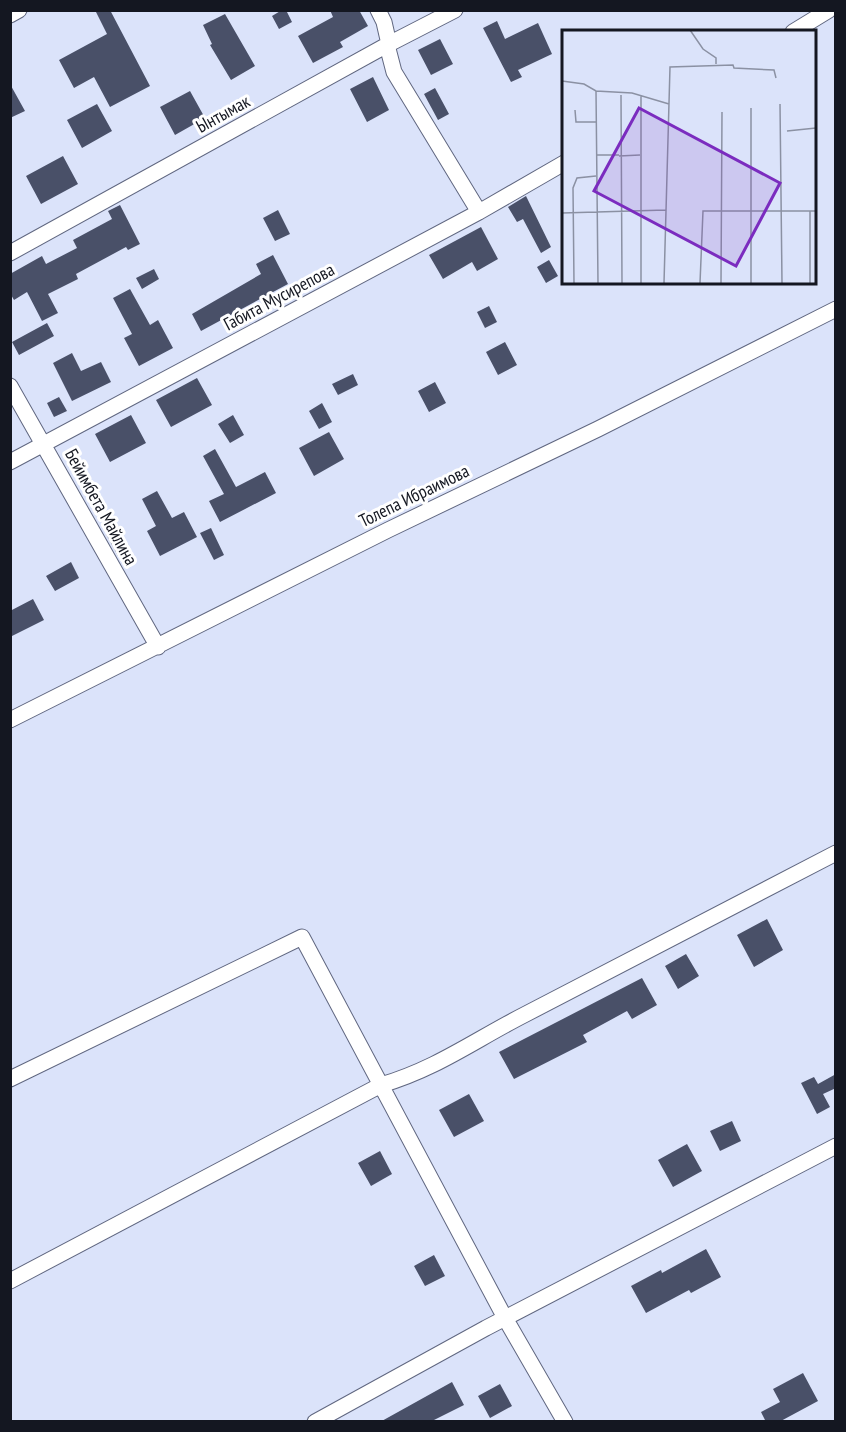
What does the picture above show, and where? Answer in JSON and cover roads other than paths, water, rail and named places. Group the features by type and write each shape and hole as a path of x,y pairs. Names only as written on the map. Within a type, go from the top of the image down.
{"street":[{"path":"10,15 19,10"},
{"path":"378,10 384,22 394,72 479,212"},
{"name":"Ынтымак","path":"10,253 455,10"},
{"path":"796,30 829,10"},
{"name":"Габита Мусирепова","path":"10,462 479,212 562,164"},
{"name":"Толепа Ибраимова","path":"10,720 836,309"},
{"name":"Бейимбета Майлина","path":"10,386 158,647"},
{"path":"10,1281 381,1085 432,1067 508,1023 836,853"},
{"path":"10,1079 302,937 505,1318 565,1422"},
{"path":"315,1422 505,1318 836,1146"}]}
